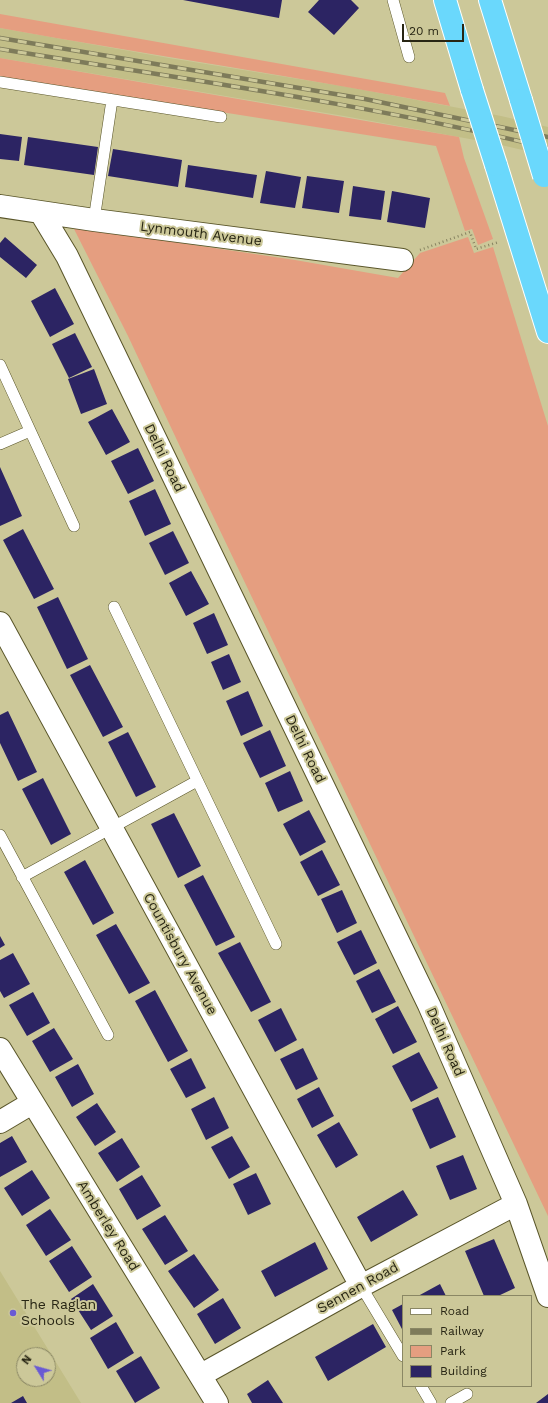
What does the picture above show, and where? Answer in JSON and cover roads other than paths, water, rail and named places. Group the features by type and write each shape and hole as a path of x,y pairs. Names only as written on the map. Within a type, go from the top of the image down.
{"highway":[{"path":"445,0 548,332"},
{"path":"490,0 546,182"}],"street":[{"name":"Lynmouth Avenue","path":"0,206 41,213 402,260"},
{"name":"Delhi Road","path":"41,213 67,256 429,1005 516,1204 548,1296"},
{"name":"Countisbury Avenue","path":"0,622 361,1286"},
{"name":"Amberley Road","path":"0,1049 217,1403"},
{"path":"0,1122 32,1103"},
{"name":"Sennen Road","path":"201,1375 361,1286 516,1204"}],"lane":[{"path":"394,0 409,57"},
{"path":"0,82 221,117"},
{"path":"94,220 112,100"},
{"path":"0,365 74,526"},
{"path":"0,444 30,431"},
{"path":"114,608 276,944"},
{"path":"22,877 112,829 197,781"},
{"path":"0,835 108,1035"},
{"path":"361,1286 402,1354"},
{"path":"422,1387 431,1403"},
{"path":"451,1403 467,1394"}],"railway":[{"path":"0,38 365,99 548,137"},
{"path":"0,49 344,105 481,132 548,148"}],"place":[{"name":"The Raglan Schools","path":"13,1313"}]}
